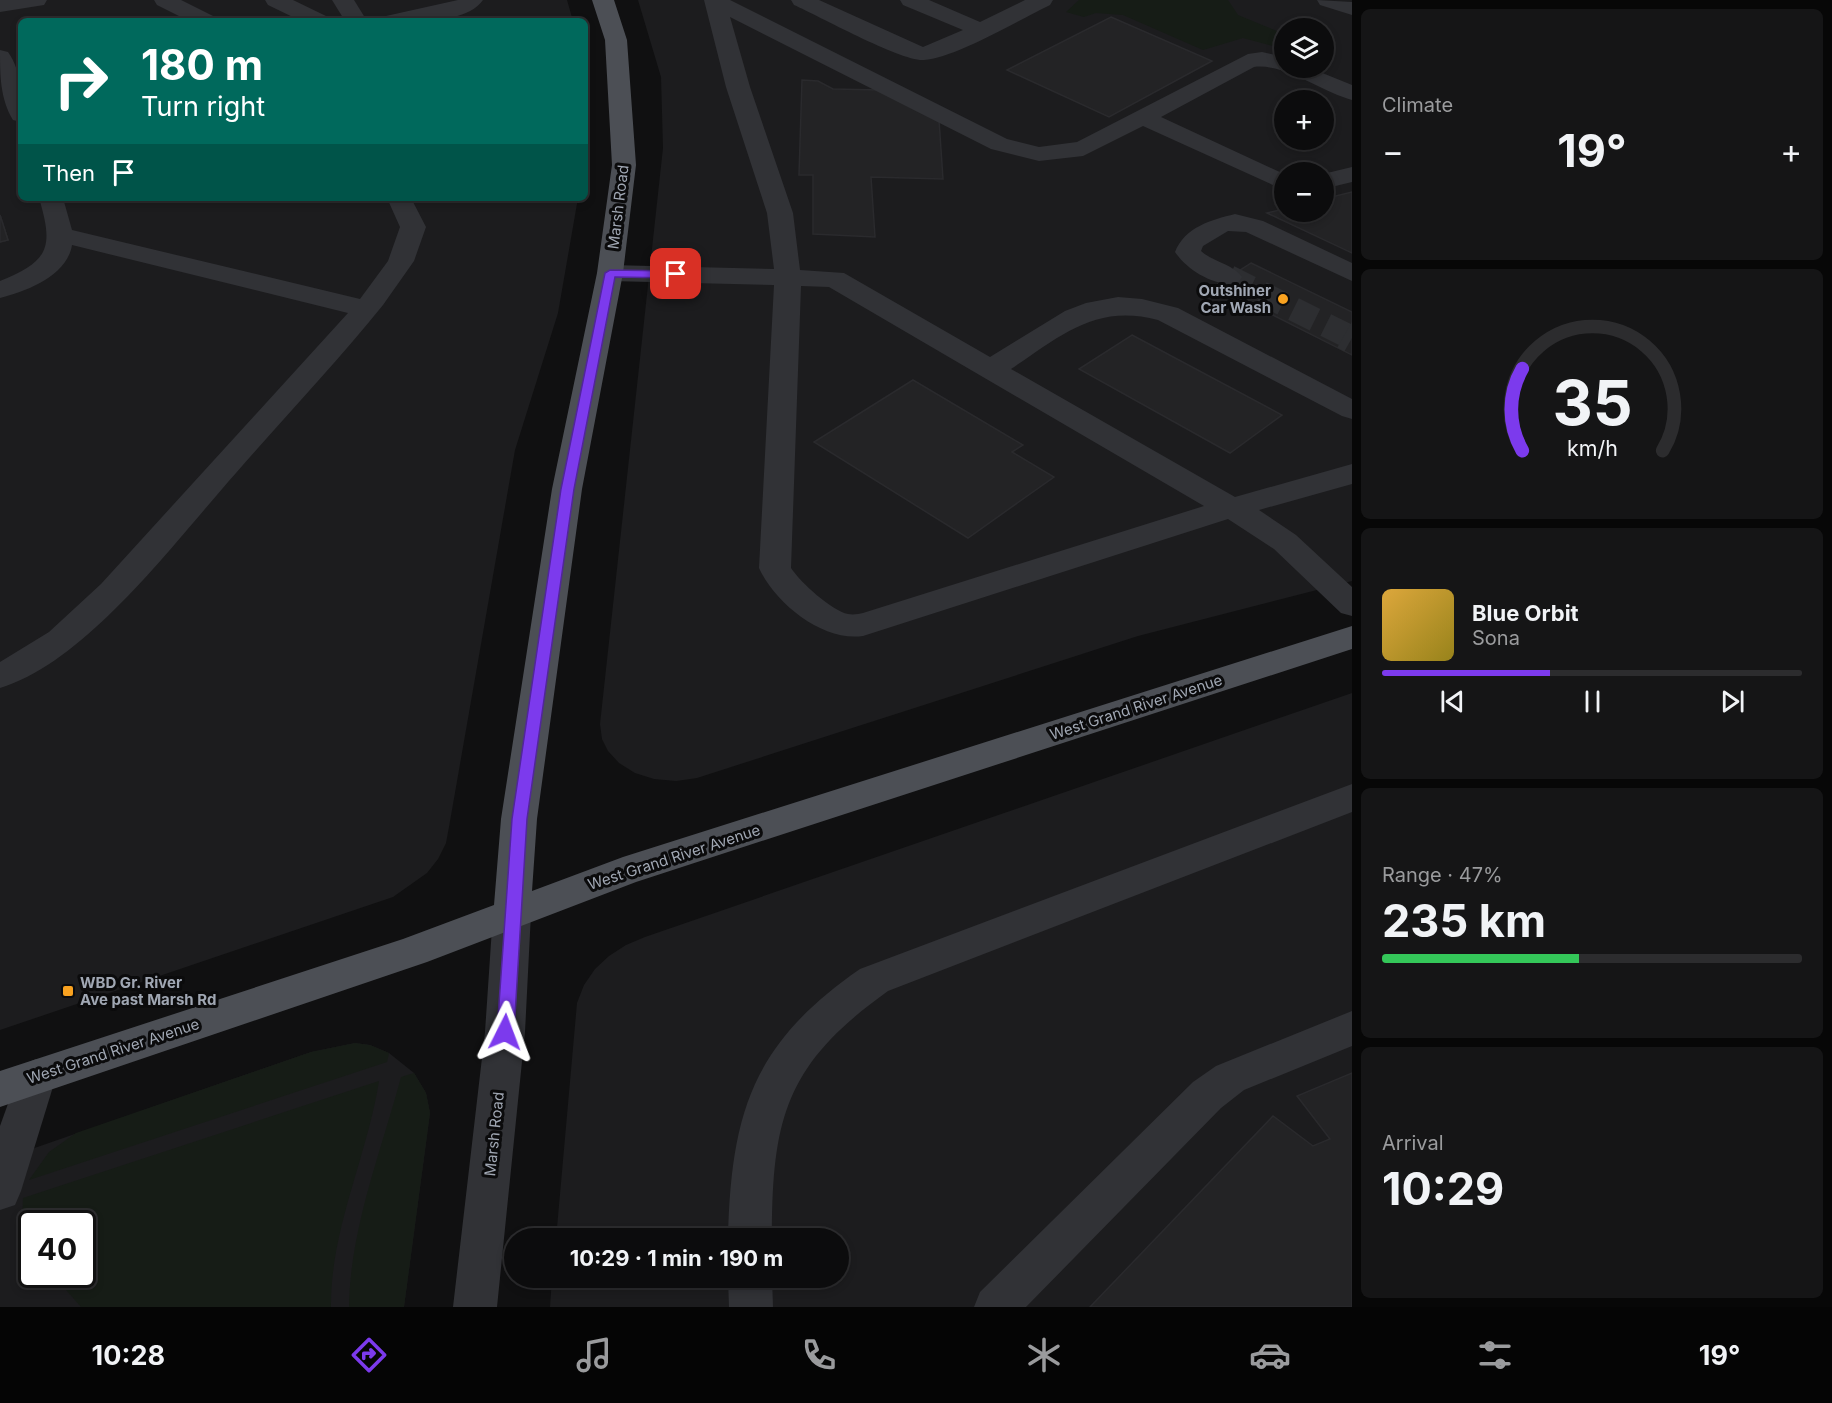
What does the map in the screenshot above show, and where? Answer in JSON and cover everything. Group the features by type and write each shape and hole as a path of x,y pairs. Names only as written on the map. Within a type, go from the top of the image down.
{"main road":[{"name":"Marsh Road","path":"512,913 519,819 567,489 610,273 624,165 616,40 603,0"},
{"name":"West Grand River Avenue","path":"18,1083 412,951 623,872 1351,630"}],"street":[{"path":"0,6 36,0"},
{"path":"165,0 199,18"},
{"path":"276,0 312,18"},
{"path":"343,0 354,18"},
{"path":"409,18 461,8 472,0"},
{"path":"802,0 915,52 932,53 1042,0"},
{"path":"911,0 980,30"},
{"path":"998,0 1021,10"},
{"path":"1328,0 1352,9"},
{"path":"716,1 1012,148 1039,154 1083,149 1248,62 1262,59 1274,62"},
{"path":"716,1 738,87 780,213 788,276 775,568 783,582 837,623 866,624 1233,508 1352,474"},
{"path":"0,57 18,106"},
{"path":"1316,78 1352,93"},
{"path":"1142,117 1274,178"},
{"path":"1334,179 1352,174"},
{"path":"0,290 46,267 62,246 63,235 52,201"},
{"path":"0,676 35,658 82,622 366,309 401,263 410,241 413,227 400,201"},
{"path":"1229,277 1198,262 1188,252 1192,242 1219,226 1235,222 1254,226 1352,273"},
{"path":"63,235 366,309"},
{"path":"610,273 835,279 1233,508 1285,542 1351,630"},
{"path":"991,369 1080,313 1103,305 1135,305 1168,314 1352,410"},
{"path":"750,1228 753,1173 761,1125 770,1096 799,1042 821,1018 845,998 874,980 1352,798"},
{"name":"Marsh Road","path":"475,1307 505,1032 512,913"},
{"path":"1010,1303 1207,1095 1230,1078 1352,1028"},
{"path":"0,1191 18,1083"},
{"path":"750,1288 751,1307"}],"shaded area":[{"path":"0,0 567,0 572,18 18,18 18,201 577,201 558,313 515,450 446,843 438,859 427,873 393,897 0,1030"},
{"path":"638,0 1352,0 1352,581 1138,636 697,778 676,781 654,779 635,773 619,763 608,751 602,739 600,724 663,148 661,77"},
{"path":"1079,0 1228,0 1238,15 1274,30 1274,46 1243,38 1203,50 1123,15 1096,13 1084,17 1066,12"},
{"path":"1352,693 1352,1307 550,1307 551,1288 849,1288 849,1228 557,1228 577,1003 584,985 595,969 626,945"},
{"path":"355,1043 370,1045 389,1053 414,1073 426,1093 430,1113 404,1307 0,1307 0,1160 311,1052"},
{"path":"355,1043 370,1045 389,1053 387,1062 29,1180 49,1152 76,1133 311,1052"},
{"path":"414,1073 426,1093 430,1113 404,1307 349,1307 355,1249 368,1191 401,1077"},
{"path":"379,1081 336,1250 331,1307 81,1307 64,1288 96,1288 96,1210 23,1210 23,1198"}],"building":[{"path":"1111,17 1212,61 1109,117 1007,70"},
{"path":"802,80 818,81 833,89 880,90 939,120 943,179 871,177 875,237 813,234 813,175 799,175"},
{"path":"1352,192 1352,253 1286,222 1334,222 1334,196"},
{"path":"0,215 8,240 0,242"},
{"path":"0,215 8,240 0,242"},
{"name":"Outshiner Car Wash","path":"1251,263 1352,312 1352,355 1215,286"},
{"path":"1132,335 1282,415 1230,453 1079,369"},
{"path":"913,380 1023,445 1012,452 1054,477 968,538 814,442"},
{"path":"1352,1073 1352,1307 1090,1307 1273,1116 1313,1146 1330,1139 1297,1096"}],"tunnel":[{"path":"1229,277 1348,336"},
{"path":"1345,334 1352,338"}],"place":[{"name":"Outshiner Car Wash","path":"1283,299"},
{"name":"WBD Gr. River Ave past Marsh Rd","path":"68,991"}],"route":[{"path":"505,1032 519,819 567,489 610,273 676,274"}]}
